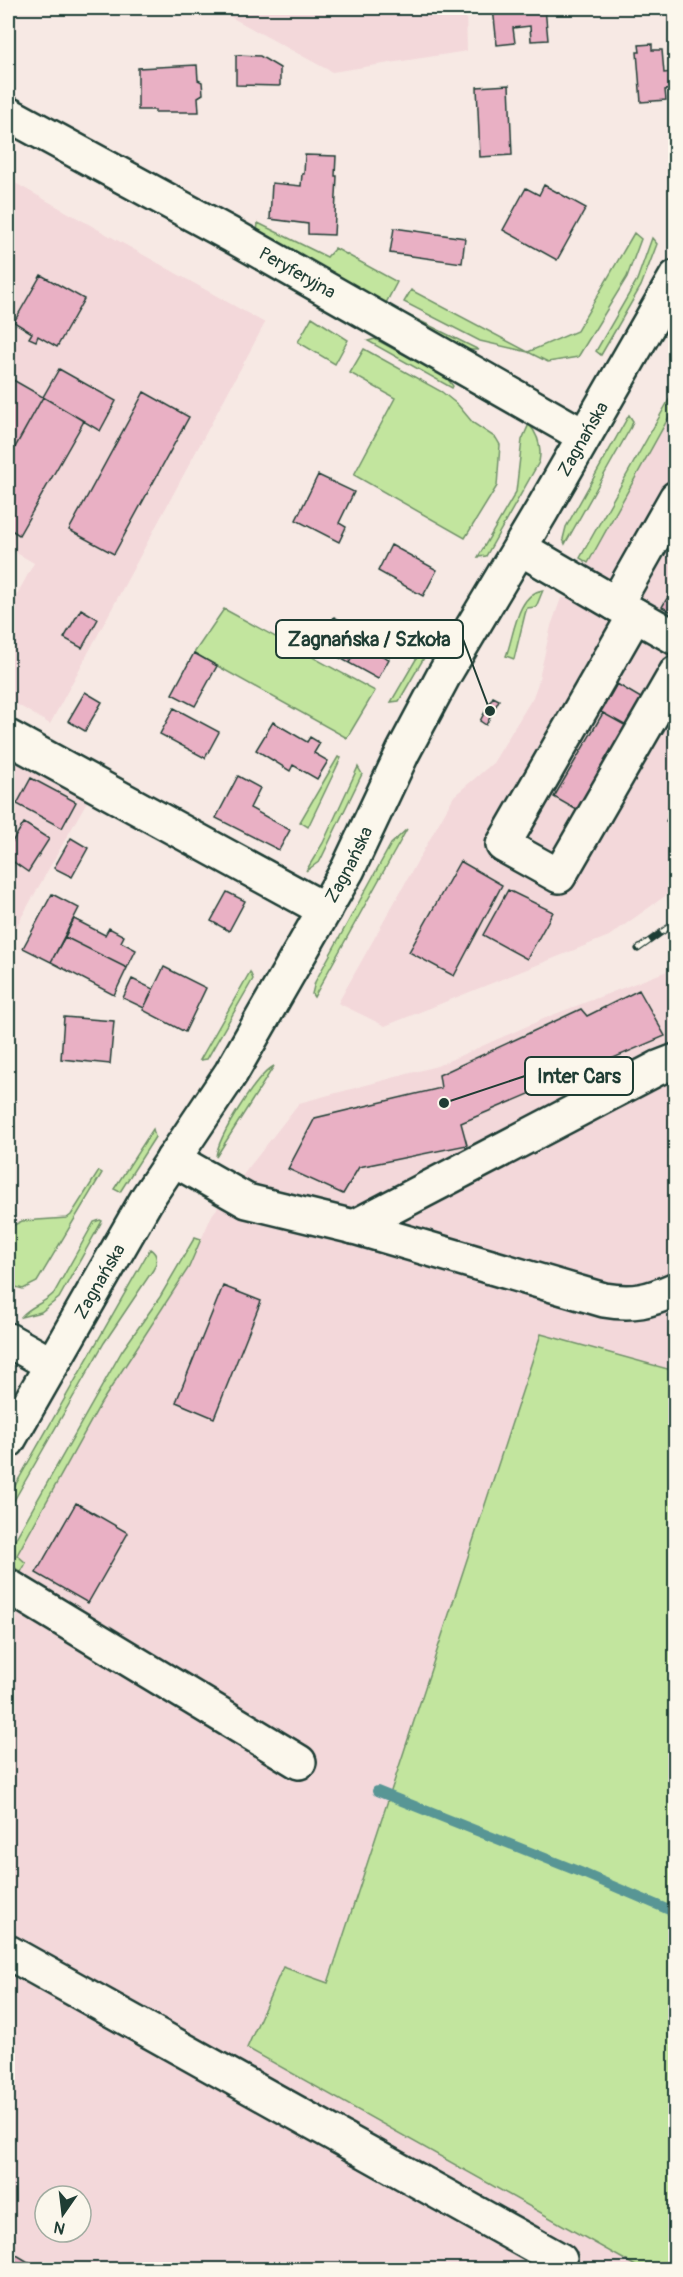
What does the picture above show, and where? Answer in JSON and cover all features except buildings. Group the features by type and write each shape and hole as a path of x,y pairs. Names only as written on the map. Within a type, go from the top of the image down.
{"street":[{"name":"Peryferyjna","path":"8,114 231,235 584,436"},
{"name":"Zagnańska","path":"8,1441 134,1220 231,1073 325,910 365,836 414,729 675,277"},
{"path":"675,498 626,610 503,845 559,876 675,673"},
{"path":"520,548 675,638"},
{"path":"9,743 325,910"},
{"path":"354,1227 675,1061"},
{"path":"173,1159 247,1201 354,1227 604,1300 617,1303 647,1301 675,1288"},
{"path":"8,1340 51,1364"},
{"path":"8,1586 299,1762"},
{"path":"8,1952 560,2260 555,2270"}],"shaded area":[{"path":"214,8 466,8 467,51 332,72"},
{"path":"8,179 265,323 50,724 8,699 8,611 34,563 8,548"},
{"path":"675,406 675,889 609,936 385,1026 338,1003 454,796 493,763 533,697 551,626 561,598 567,598 577,583"},
{"path":"8,750 90,796 8,941"},
{"path":"675,968 675,1371 541,1335 327,1983 247,2048 641,2269 8,2269 8,1594 26,1563 17,1555 101,1403 189,1267 212,1215 299,1103 437,1066 550,1016"}],"green space":[{"path":"258,223 327,257 335,248 397,282 386,303 379,305 257,232"},
{"path":"634,233 641,239 627,277 578,357 548,362 528,352 577,331"},
{"path":"652,238 657,244 641,286 601,355 596,351 637,280"},
{"path":"411,290 528,352 480,341 404,302"},
{"path":"400,311 479,350 462,350 402,317"},
{"path":"312,317 348,340 335,364 298,342"},
{"path":"375,339 446,377 453,386 452,388 368,341"},
{"path":"364,349 442,392 458,405 473,423 496,438 500,445 497,486 465,538 354,475 395,398 350,373"},
{"path":"675,389 675,406 588,563 580,558"},
{"path":"629,415 633,421 631,427 565,544 563,539 566,527"},
{"path":"529,424 539,442 539,462 486,556 478,557 516,492 522,440"},
{"path":"543,590 536,607 527,608 514,659 506,656 517,617 527,599"},
{"path":"224,609 375,691 347,738 194,653"},
{"path":"429,637 432,644 399,701 391,702"},
{"path":"338,757 341,758 308,827 300,822"},
{"path":"358,767 362,774 320,861 306,871 323,843"},
{"path":"407,829 314,997 312,994 315,982 391,844"},
{"path":"250,972 253,979 207,1059 200,1060"},
{"path":"274,1066 216,1157 230,1122 248,1094"},
{"path":"153,1129 155,1137 120,1192 114,1189"},
{"path":"99,1171 102,1173 37,1282 23,1289 8,1285 8,1228 22,1221 67,1218"},
{"path":"102,1221 59,1298 41,1312 21,1317 54,1293 94,1222"},
{"path":"195,1237 201,1239 189,1267 101,1403 17,1555 26,1563 21,1572 8,1563 8,1552 122,1351 160,1297"},
{"path":"150,1249 156,1256 155,1267 104,1343 8,1511 8,1498"},
{"path":"541,1334 675,1371 675,2269 641,2269 247,2048 283,1967 328,1983"}],"waterway":[{"path":"377,1791 676,1913"}],"railway":[{"path":"638,949 676,922"}],"place":[{"name":"Zagnańska / Szkoła","path":"490,711"},
{"name":"Inter Cars","path":"444,1103"}]}
